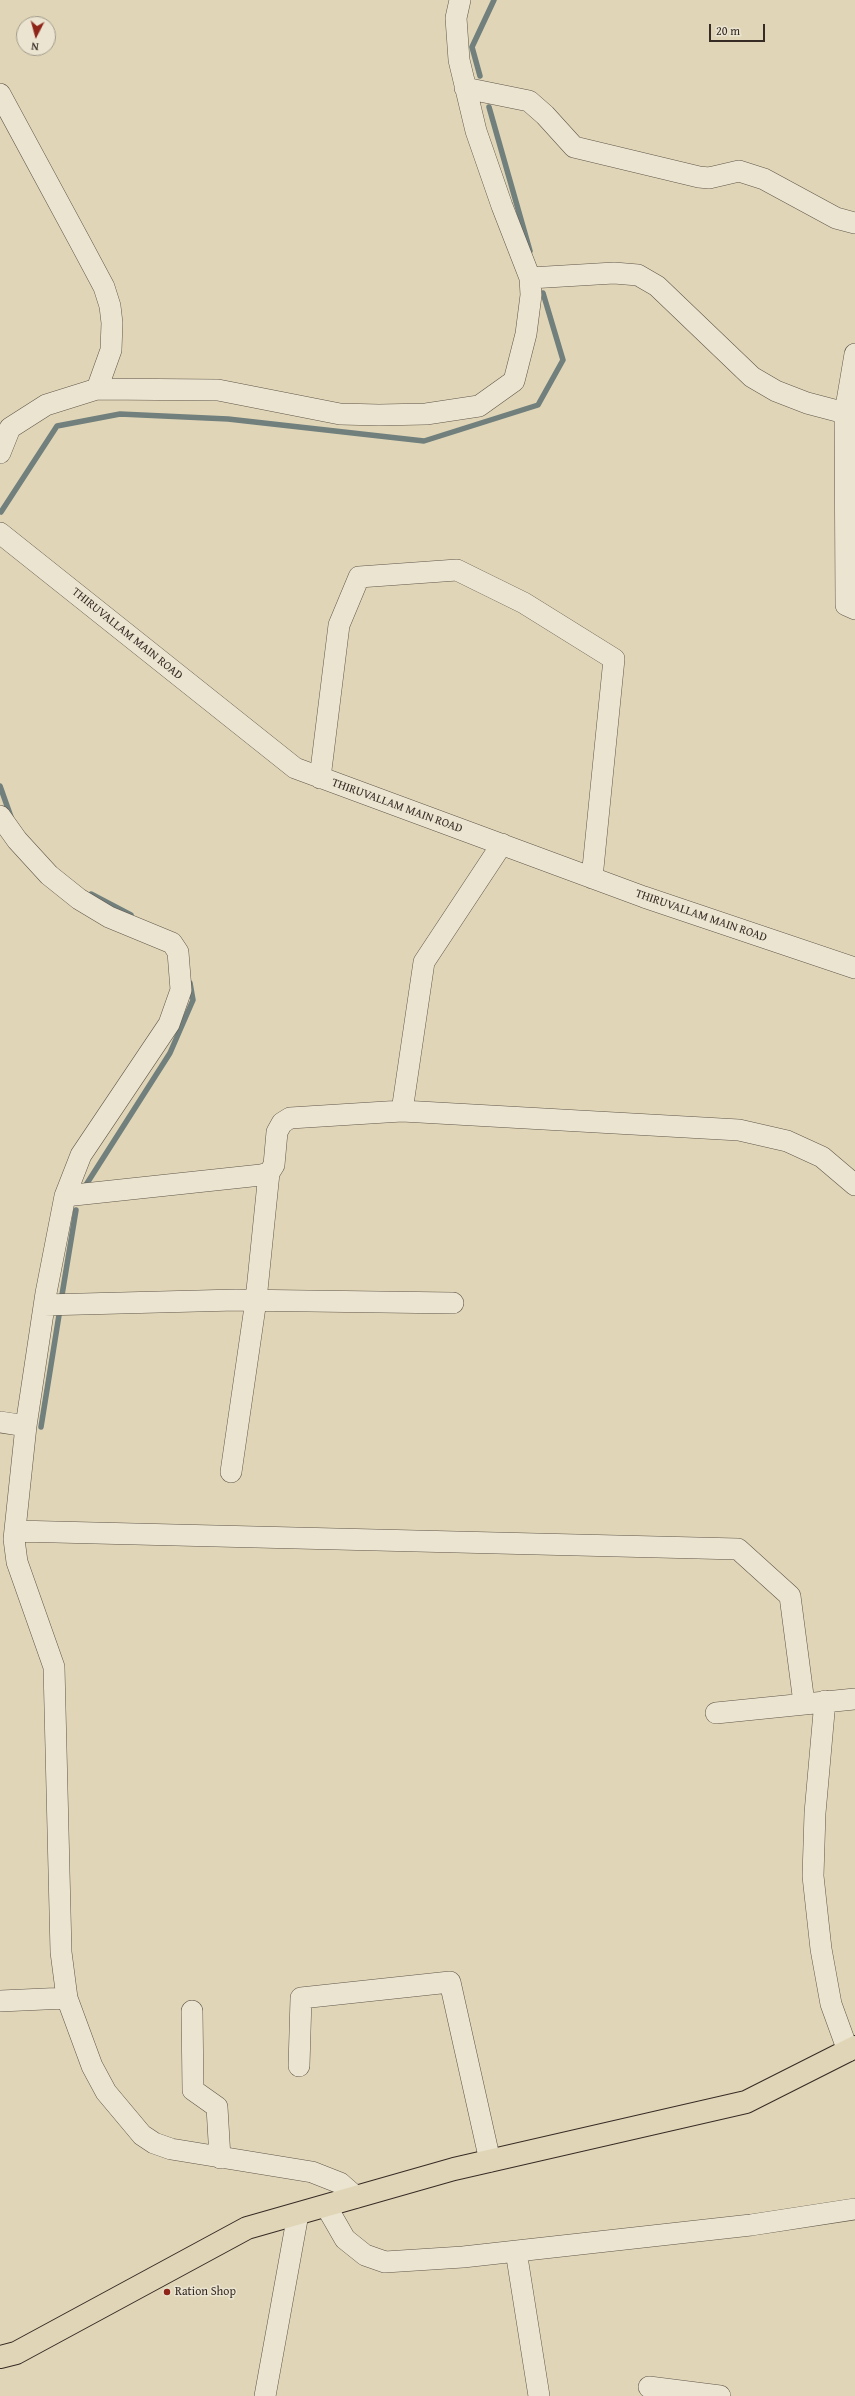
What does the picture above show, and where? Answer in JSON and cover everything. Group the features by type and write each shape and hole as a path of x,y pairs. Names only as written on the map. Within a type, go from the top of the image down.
{"main road":[{"path":"0,2357 16,2353 247,2228 490,2161 746,2102 851,2049"}],"street":[{"path":"0,453 10,428 46,405 97,389 218,390 340,414 426,414 480,406 514,381 526,334 532,295 530,278 502,206 476,131 465,88 459,60 456,18 460,0"},
{"path":"465,88 530,101 546,115 574,147 644,162 699,177 709,178 739,171 764,179 836,218 855,223"},
{"path":"0,94 104,287 110,306 112,323 111,350 97,389"},
{"path":"530,278 614,273 638,275 657,286 752,377 776,391 850,417"},
{"path":"855,354 850,417 846,605 855,609"},
{"name":"THIRUVALLAM MAIN ROAD","path":"0,533 295,768 592,878 855,968"},
{"path":"320,778 339,625 359,577 457,570 524,603 614,659 592,878"},
{"path":"0,816 17,840 49,875 79,899 109,918 172,943 178,952 181,990 169,1024 81,1155 65,1196 44,1305 26,1426 15,1531 17,1562 54,1667 61,1952 67,1998 92,2066 106,2092 142,2135 154,2143 171,2149 312,2172 340,2183 356,2197"},
{"path":"402,1111 424,962 502,844"},
{"path":"231,1472 256,1300 269,1173 274,1165 277,1132 282,1123 290,1118 402,1111 739,1130 787,1141 822,1157 855,1185"},
{"path":"65,1196 221,1180 269,1173"},
{"path":"44,1305 256,1300 453,1303"},
{"path":"0,1422 26,1426"},
{"path":"15,1531 738,1549 790,1596 804,1703"},
{"path":"716,1713 855,1699"},
{"path":"825,1701 815,1813 813,1876 821,1949 831,2004 851,2049"},
{"path":"299,2066 301,1998 450,1982 490,2161"},
{"path":"0,2001 67,1998"},
{"path":"192,2010 193,2090 217,2107 220,2158"},
{"path":"326,2206 345,2239 364,2256 385,2262 463,2257 751,2225 855,2209"},
{"path":"265,2396 298,2214"},
{"path":"516,2251 539,2396"},
{"path":"649,2387 720,2396"}],"waterway":[{"path":"480,76 472,47 494,0"},
{"path":"489,107 530,251"},
{"path":"1,512 57,426 120,414 228,419 424,441 538,405 563,360 543,293"},
{"path":"0,786 11,817"},
{"path":"91,894 131,915"},
{"path":"84,1188 170,1053 193,1000 190,983"},
{"path":"61,1301 76,1210"},
{"path":"41,1427 60,1309"}],"place":[{"name":"Ration Shop","path":"167,2292"}]}
